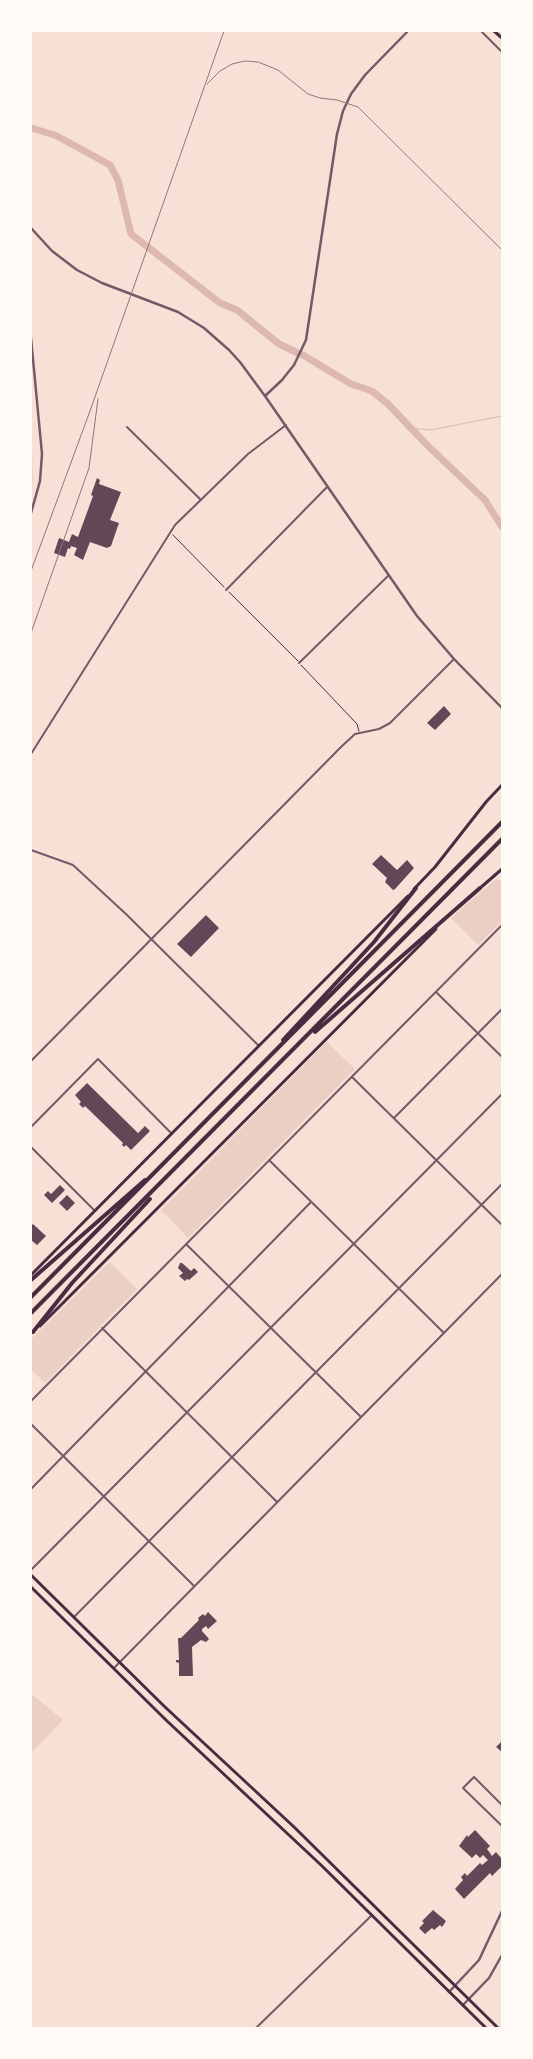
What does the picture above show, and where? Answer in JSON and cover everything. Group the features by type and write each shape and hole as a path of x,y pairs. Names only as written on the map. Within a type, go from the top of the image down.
{"highway":[{"path":"31,1297 502,822"},
{"path":"31,1313 177,1168 502,839"},
{"path":"262,1065 293,1028 374,942 416,888"},
{"path":"283,1060 371,981 480,888"},
{"path":"31,1280 165,1162"},
{"path":"32,1333 72,1283 177,1168"}],"main road":[{"path":"494,31 502,38"},
{"path":"31,1274 96,1211 416,888 446,854 486,802 502,785"},
{"path":"32,1333 414,950 502,869"},
{"path":"31,1575 119,1662 293,1826 498,2028"},
{"path":"31,1588 286,1832 486,2028"},
{"path":"286,1832 293,1826"}],"street":[{"path":"265,396 282,380 294,365 306,340 337,134 343,110 351,94 365,75 408,31"},
{"path":"481,31 502,52"},
{"path":"31,228 56,255 82,273 167,307 204,328 217,338 240,362 286,425 388,575 424,625 454,659 502,708"},
{"path":"31,338 42,454 40,481 31,513"},
{"path":"31,754 170,532 200,500 248,454 286,425"},
{"path":"127,427 200,500"},
{"path":"226,590 328,487"},
{"path":"299,663 388,575"},
{"path":"31,1061 340,746 359,733 379,729 390,722 454,659"},
{"path":"31,850 73,865 151,939 259,1046"},
{"path":"31,1401 502,925"},
{"path":"436,992 502,1057"},
{"path":"394,1118 502,1009"},
{"path":"31,1127 98,1059 172,1134"},
{"path":"352,1077 502,1225"},
{"path":"31,1570 502,1094"},
{"path":"31,1147 96,1211"},
{"path":"269,1160 444,1333"},
{"path":"74,1617 502,1184"},
{"path":"31,1489 145,1370 311,1202"},
{"path":"186,1244 361,1417"},
{"path":"113,1668 502,1274"},
{"path":"102,1328 277,1502"},
{"path":"31,1424 194,1586"},
{"path":"502,1806 474,1777 463,1788 502,1826"},
{"path":"449,1992 479,1960 502,1911"},
{"path":"256,2028 371,1916"},
{"path":"463,2005 489,1978 502,1956"}],"path":[{"path":"170,532 357,724 359,733"}],"shaded area":[{"path":"31,421 33,478 31,489"},
{"path":"497,878 502,883 502,921 478,945 451,918"},
{"path":"327,1042 355,1069 188,1238 161,1210"},
{"path":"110,1262 137,1289 45,1383 31,1369 31,1339"},
{"path":"31,1694 63,1720 31,1753"}],"building":[{"path":"97,478 100,480 99,484 121,492 110,520 119,523 111,546 107,548 90,542 83,560 74,555 77,548 71,546 70,549 68,548 65,557 54,553 59,538 69,542 72,534 78,537 93,496 91,495"},
{"path":"444,706 451,714 435,730 427,723"},
{"path":"381,855 397,870 407,860 414,868 393,890 385,882 387,878 372,864"},
{"path":"206,915 219,928 191,957 177,944"},
{"path":"87,1083 138,1133 145,1126 150,1131 131,1150 126,1145 124,1147 122,1145 123,1143 85,1106 83,1108 79,1104 81,1102 75,1095"},
{"path":"60,1185 65,1190 52,1203 44,1195 48,1191 51,1194"},
{"path":"67,1195 75,1203 67,1211 59,1203"},
{"path":"33,1224 46,1236 37,1245 31,1240 31,1226"},
{"path":"180,1263 191,1271 194,1268 198,1272 189,1280 187,1279 185,1281 179,1276 183,1273 178,1268"},
{"path":"208,1612 217,1621 208,1629 206,1626 202,1629 209,1639 206,1642 201,1640 192,1647 193,1676 179,1676 179,1663 176,1662 176,1660 179,1660 178,1638 181,1638 199,1620 198,1618 203,1614 205,1616"},
{"path":"502,1741 502,1752 496,1747"},
{"path":"475,1830 490,1846 487,1849 492,1856 496,1852 502,1859 502,1866 492,1876 490,1873 464,1899 455,1889 463,1880 461,1877 465,1873 467,1876 480,1863 482,1865 488,1860 483,1855 480,1858 476,1854 472,1858 459,1846 467,1835 468,1837"},
{"path":"433,1910 446,1921 442,1927 440,1925 434,1930 432,1928 425,1934 419,1928 424,1923 422,1921"}],"waterway":[{"path":"31,128 55,135 110,165 118,180 131,234 220,303 237,310 279,344 298,353"},
{"path":"303,355 351,384 372,391 388,404 428,446 485,500 502,527"},
{"path":"410,428 431,430 502,416"}],"railway":[{"path":"31,571 90,411 224,31"},
{"path":"207,84 220,71 232,64 245,61 258,62 278,70 308,94 320,98 337,100 358,107 502,250"},
{"path":"31,633 89,468 98,399"}]}
